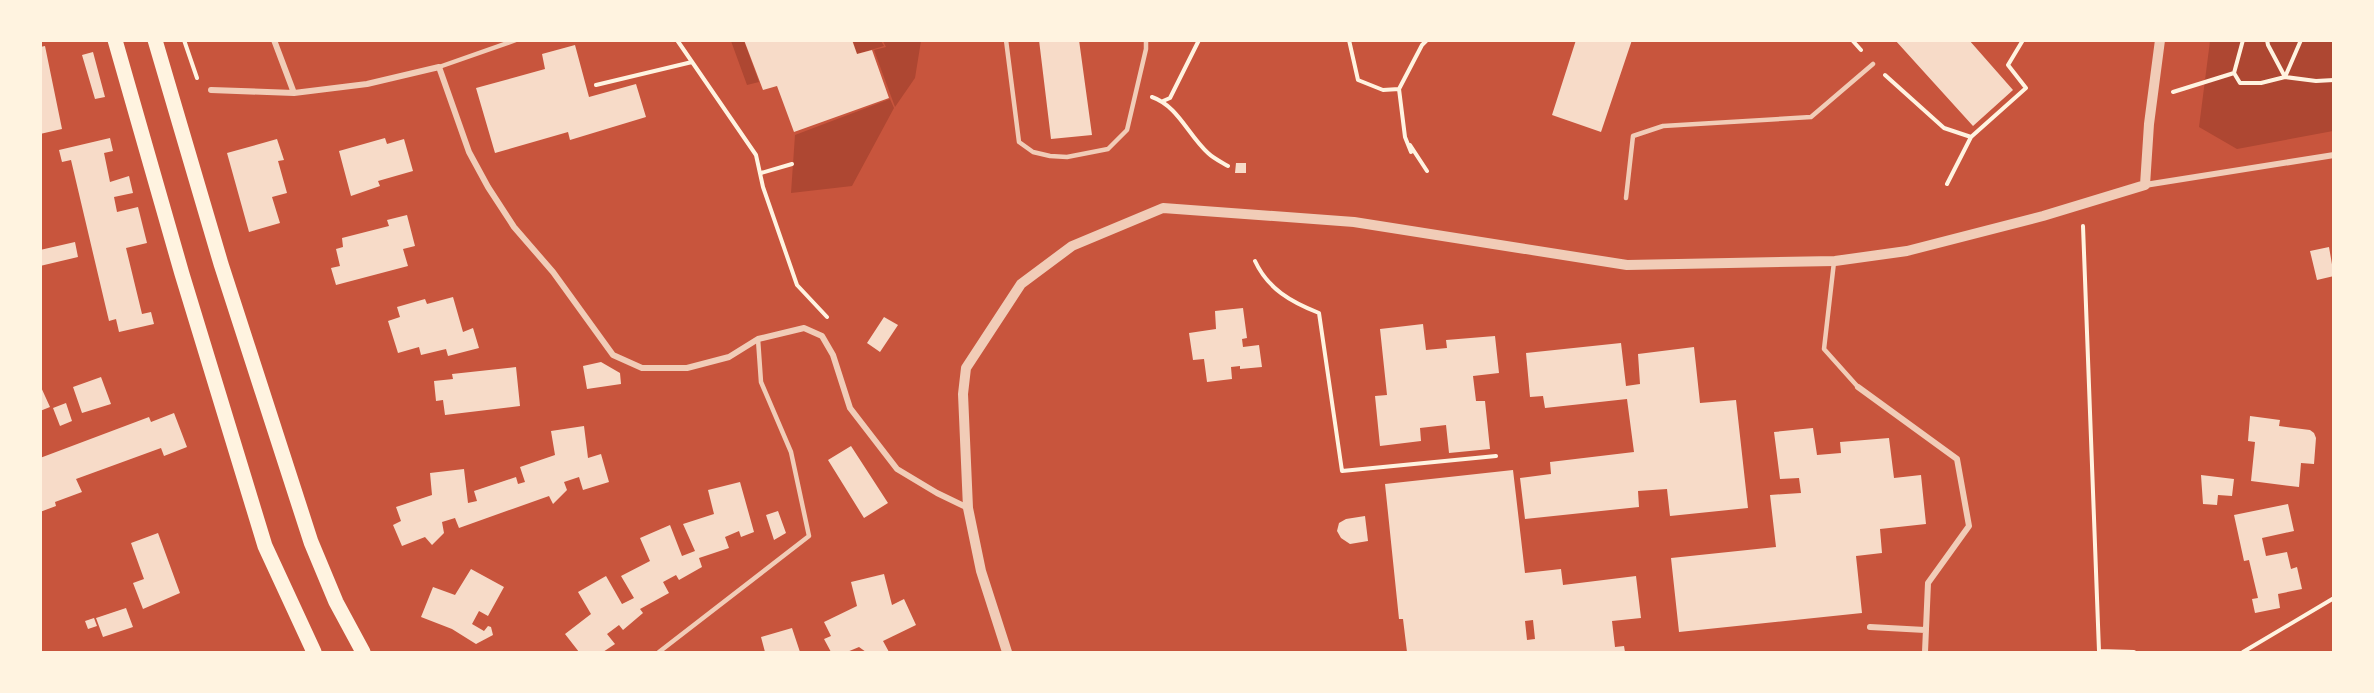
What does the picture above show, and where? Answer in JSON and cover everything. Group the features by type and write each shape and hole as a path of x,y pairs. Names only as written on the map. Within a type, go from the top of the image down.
{"main road":[{"path":"115,40 182,274 265,546 314,652"},
{"path":"155,40 221,264 311,542 336,602 363,652"}],"street":[{"path":"274,40 294,93"},
{"path":"2145,185 2149,124 2160,40"},
{"path":"211,90 294,93 367,84 439,67 469,152 488,188 514,227 554,272 613,355 642,368 687,368 729,357 758,339 804,328 822,336 833,355 850,408 897,469 968,508"},
{"path":"1007,652 981,571 968,508 963,394 966,368 1022,284 1072,246 1163,208 1354,222 1627,265 1834,261 1907,251 2043,216 2145,185 2334,155"},
{"path":"1858,387 1957,459 1969,526 1928,583 1925,652"},
{"path":"1870,627 1925,630"}],"lane":[{"path":"439,67 516,40"},
{"path":"1006,40 1019,142 1033,152 1067,157 1108,149 1127,130 1146,49 1146,40"},
{"path":"1626,198 1632,136 1663,126 1811,117 1873,64"},
{"path":"1834,261 1824,350 1858,387"},
{"path":"659,652 809,536 791,452 761,382 758,339"}],"path":[{"path":"184,40 198,82 211,90"},
{"path":"677,40 756,155 763,187 797,285 834,324"},
{"path":"1163,101 1170,98 1199,40"},
{"path":"1349,40 1358,80 1383,90 1399,89"},
{"path":"1411,152 1405,137 1399,89 1422,45 1427,40"},
{"path":"1947,184 1971,137 2026,88 2008,64 2023,40"},
{"path":"2243,40 2234,74 2240,83 2261,83 2285,77 2316,81 2334,80"},
{"path":"2267,40 2285,77"},
{"path":"2285,77 2301,40"},
{"path":"596,85 692,62"},
{"path":"2153,99 2234,74"},
{"path":"1886,75 1944,128 1971,137"},
{"path":"1137,91 1163,101 1208,153 1228,166"},
{"path":"1405,137 1427,171"},
{"path":"761,172 792,164"},
{"path":"2083,204 2099,651 2134,652"},
{"path":"1255,261 1264,277 1276,291 1319,313 1342,471 1496,456"},
{"path":"2243,652 2334,598"}],"shaded area":[{"path":"731,41 744,41 759,82 747,85"},
{"path":"853,41 881,41 884,46 857,54"},
{"path":"883,41 921,41 915,78 895,107 874,50 886,47"},
{"path":"2210,41 2333,41 2333,131 2237,149 2199,127"},
{"path":"890,99 894,108 852,186 791,193 795,135"}],"building":[{"path":"744,40 852,40 857,54 872,50 889,98 794,132 777,86 763,90"},
{"path":"1039,40 1079,40 1092,135 1051,139"},
{"path":"1576,40 1632,40 1601,132 1552,115"},
{"path":"1895,40 1969,40 2013,90 1973,126"},
{"path":"575,45 589,97 636,84 646,117 570,140 568,132 495,153 476,88 545,69 542,54"},
{"path":"45,46 62,129 40,134 40,47"},
{"path":"93,52 105,97 95,99 82,55"},
{"path":"110,138 113,151 104,153 110,182 129,176 133,193 114,197 117,212 138,207 147,243 126,248 142,314 151,312 154,324 119,332 116,319 109,321 71,160 62,162 59,150"},
{"path":"385,138 387,144 404,139 413,171 378,181 380,186 351,196 339,151"},
{"path":"277,139 284,160 278,161 287,193 272,197 280,223 249,232 227,153"},
{"path":"1236,163 1246,163 1246,173 1235,173"},
{"path":"407,215 415,246 403,249 408,266 336,285 331,268 340,266 336,249 343,247 342,238 389,226 387,220"},
{"path":"75,242 78,257 40,266 40,250"},
{"path":"2329,247 2334,276 2317,280 2310,251"},
{"path":"453,297 463,332 473,328 479,348 448,356 446,349 421,355 419,347 398,353 388,321 400,317 397,307 425,299 427,304"},
{"path":"1243,308 1247,338 1242,339 1243,347 1259,345 1262,367 1240,369 1240,366 1231,367 1232,379 1207,382 1204,359 1193,360 1189,333 1216,329 1215,311"},
{"path":"884,317 898,325 880,352 867,343"},
{"path":"1423,324 1426,350 1447,348 1446,340 1495,336 1499,373 1473,376 1476,401 1485,401 1490,449 1449,453 1446,425 1420,428 1421,441 1380,446 1375,396 1387,395 1380,329"},
{"path":"1621,343 1626,386 1640,384 1638,354 1694,347 1700,403 1736,400 1748,508 1670,516 1667,489 1638,491 1639,507 1525,519 1520,478 1551,474 1550,462 1634,452 1627,399 1545,408 1543,396 1530,397 1526,353"},
{"path":"601,362 620,373 621,384 587,389 583,366"},
{"path":"516,367 520,406 445,415 443,400 436,401 434,381 453,379 452,374"},
{"path":"101,377 111,404 82,413 73,387"},
{"path":"40,385 50,407 40,411"},
{"path":"66,403 72,421 60,426 53,408"},
{"path":"174,413 187,447 164,456 161,448 76,479 82,492 55,502 56,506 40,512 40,458 149,417 151,422"},
{"path":"2250,416 2280,420 2279,426 2310,430 2314,433 2316,438 2314,464 2301,463 2299,487 2251,481 2255,442 2248,441"},
{"path":"584,426 588,458 601,454 609,482 583,490 579,477 564,482 567,490 553,504 549,496 459,528 455,518 442,522 444,533 432,545 425,537 402,546 393,525 401,521 396,507 432,495 430,473 464,469 468,503 477,501 474,491 516,477 518,484 525,482 520,467 555,455 551,431"},
{"path":"1813,428 1817,455 1841,453 1840,442 1889,438 1894,478 1921,475 1926,524 1880,529 1882,553 1856,556 1862,613 1679,632 1671,558 1776,547 1770,495 1801,493 1799,478 1780,479 1774,432"},
{"path":"851,446 888,503 864,518 828,460"},
{"path":"1513,470 1525,573 1561,569 1563,585 1636,576 1641,618 1612,621 1615,647 1624,646 1625,652 1407,652 1403,619 1399,619 1385,484","holes":["1533,620 1535,639 1527,640 1525,621"]},
{"path":"2201,475 2234,479 2232,496 2218,495 2217,505 2203,504"},
{"path":"740,482 754,532 741,537 739,531 725,537 729,548 699,558 702,567 679,580 676,575 663,582 669,593 640,609 643,613 623,630 619,625 607,634 615,644 603,652 579,652 565,634 591,614 578,592 606,576 622,604 634,598 621,576 650,561 640,538 670,525 682,556 695,551 683,524 714,514 708,490"},
{"path":"2288,504 2294,531 2262,538 2266,556 2287,552 2291,569 2297,567 2302,589 2278,594 2280,608 2255,613 2252,599 2258,598 2249,560 2244,561 2234,515"},
{"path":"778,511 786,533 774,540 766,515"},
{"path":"1365,516 1368,541 1350,544 1341,538 1337,531 1339,523 1346,519"},
{"path":"158,533 180,593 143,609 133,583 144,579 131,543"},
{"path":"471,569 504,587 488,616 479,611 472,624 484,631 488,626 491,627 493,635 476,644 452,629 421,617 433,587 455,595"},
{"path":"884,574 892,605 904,599 916,625 883,641 889,652 866,652 859,647 847,652 831,652 824,639 831,636 824,622 857,606 851,582"},
{"path":"126,608 133,627 103,637 96,618"},
{"path":"94,618 97,626 88,629 85,621"},
{"path":"792,628 800,652 765,652 761,637"}]}
